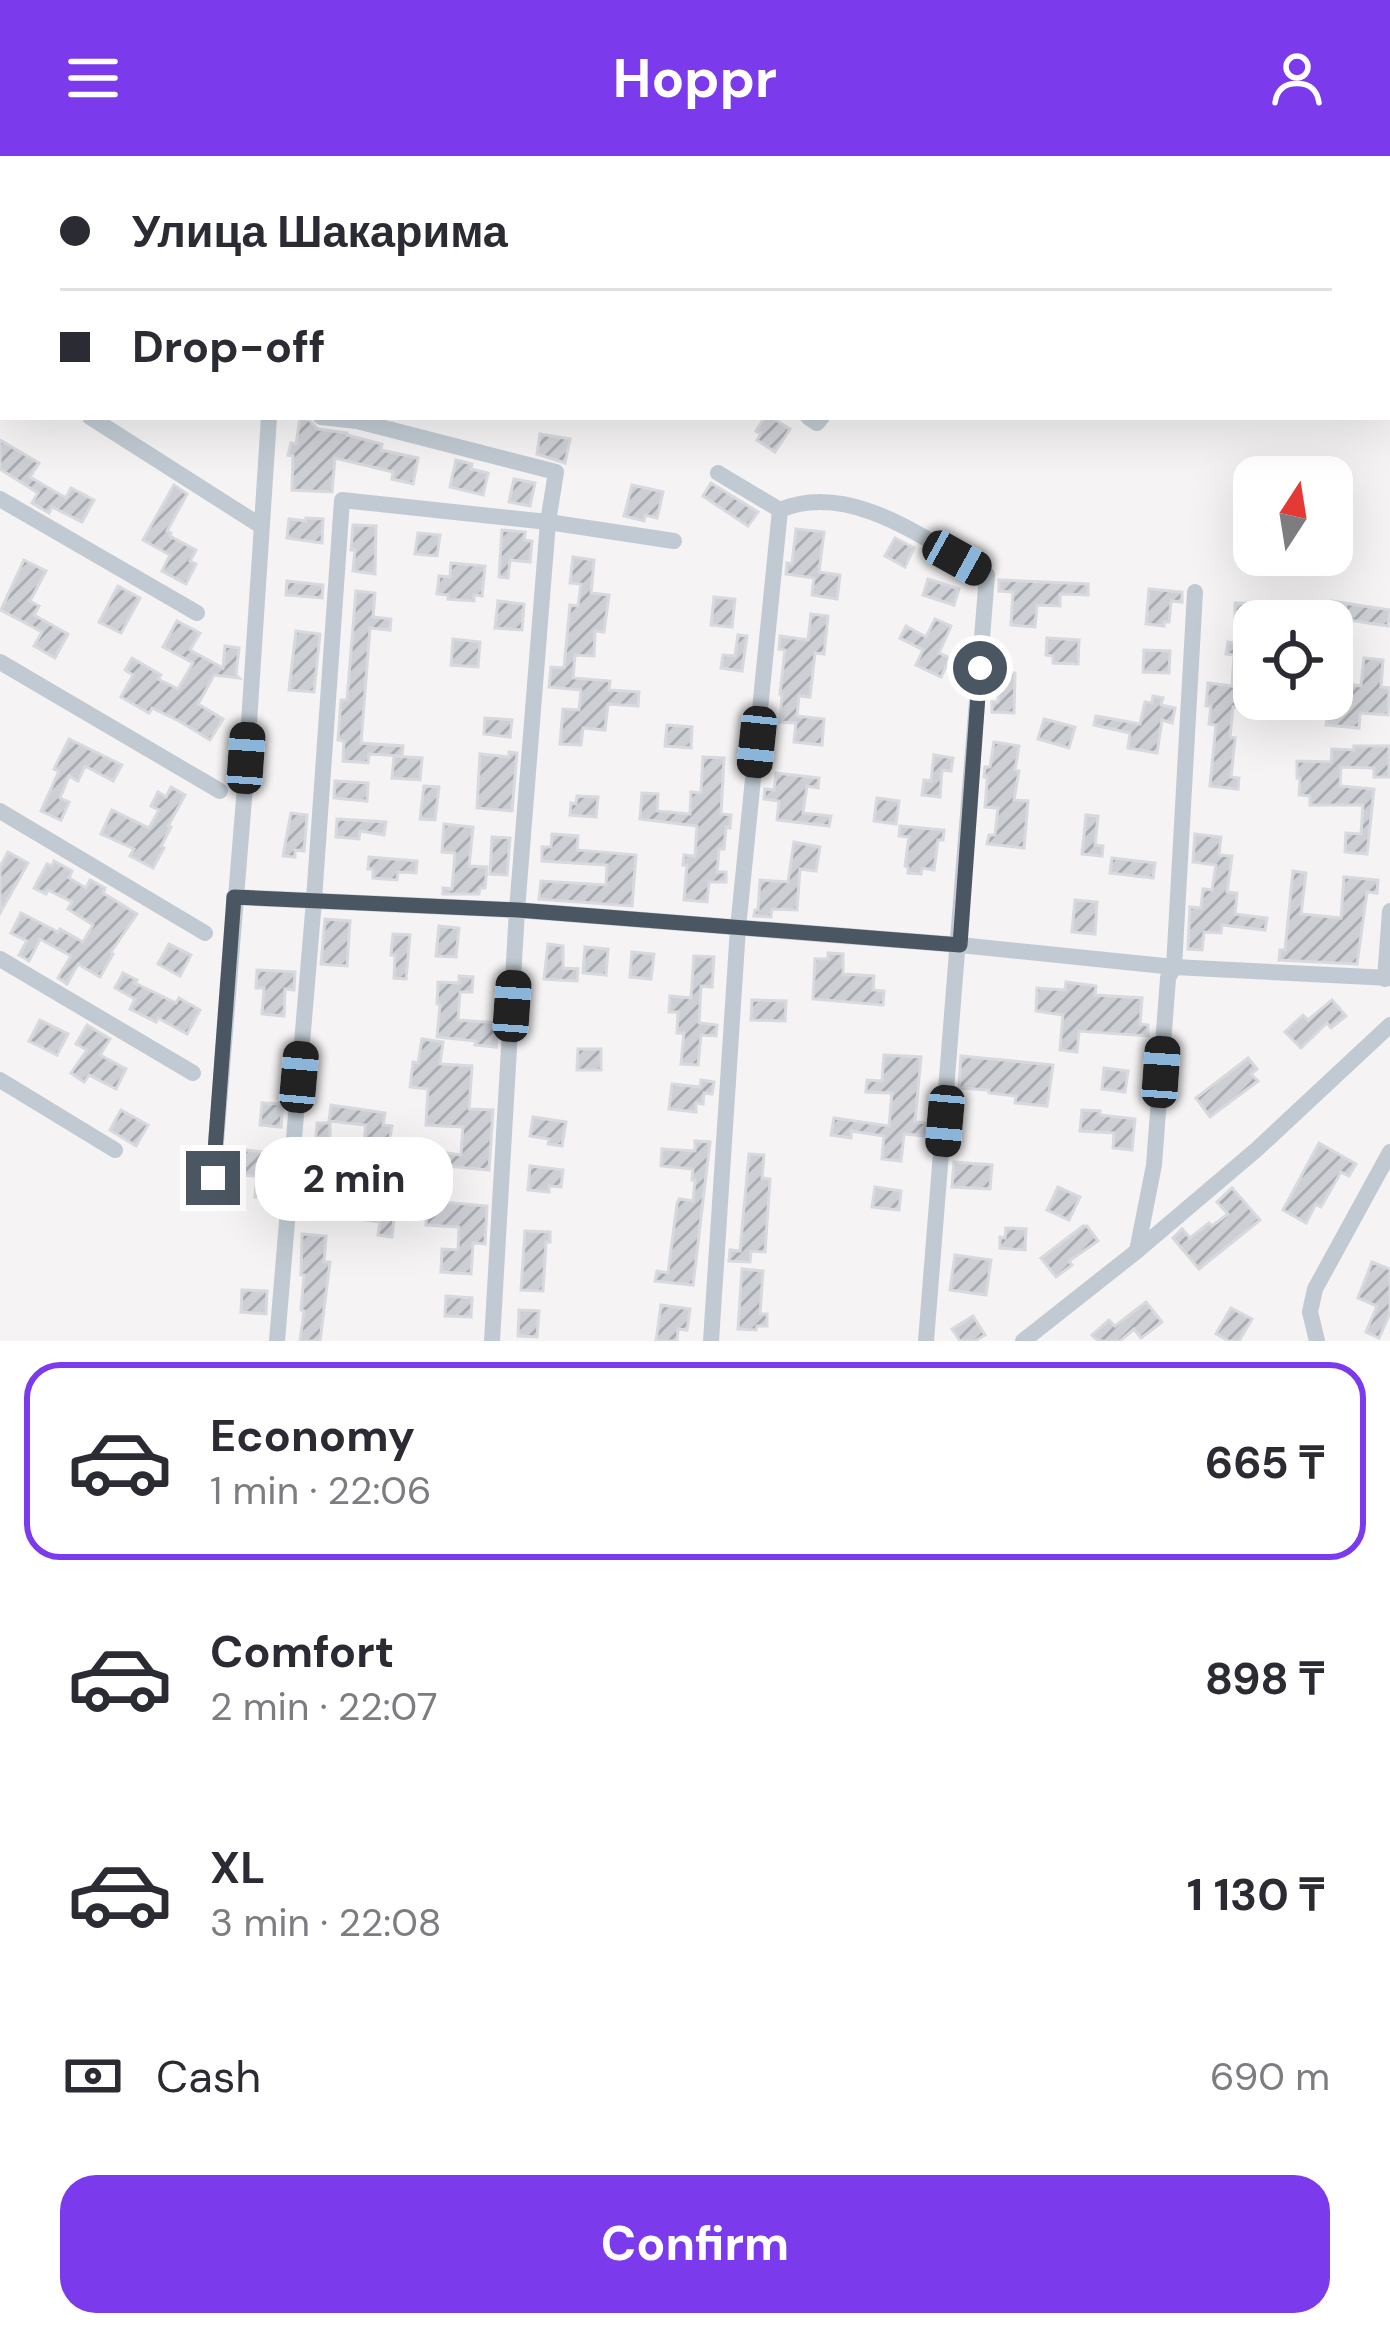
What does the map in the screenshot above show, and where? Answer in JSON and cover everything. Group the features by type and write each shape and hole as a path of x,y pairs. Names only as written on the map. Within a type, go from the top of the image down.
{"street":[{"path":"94,420 261,526"},
{"path":"213,1178 269,420"},
{"path":"348,420 556,472 548,521 518,910 492,1341"},
{"path":"718,473 780,510"},
{"path":"0,499 197,613"},
{"path":"277,1341 342,500 548,521 674,541"},
{"path":"780,510 801,501 854,506 987,575 926,1341"},
{"path":"711,1341 738,928 780,510"},
{"path":"1137,1251 1154,1165 1168,978 1174,967 1196,592"},
{"path":"0,662 220,790"},
{"path":"0,811 205,933"},
{"path":"234,897 518,910 1174,967 1387,978 1390,911"},
{"path":"0,959 194,1073"},
{"path":"1023,1341 1256,1150 1390,1025"},
{"path":"0,1081 115,1150"},
{"path":"1317,1341 1310,1312 1316,1289 1390,1152"}],"building":[{"path":"300,420 309,420 318,429 382,444 381,450 418,458 413,484 392,479 393,472 335,458 332,492 292,490 293,456 288,455 291,443 296,444"},
{"path":"763,420 776,420 790,429 775,452 757,440 761,434 756,431"},
{"path":"540,434 570,439 565,463 537,454"},
{"path":"0,440 39,463 30,477 66,498 71,488 94,500 82,522 32,503 38,493 0,469"},
{"path":"456,460 488,473 483,495 450,487"},
{"path":"514,479 535,483 530,506 509,502"},
{"path":"711,483 758,512 748,526 703,496"},
{"path":"174,485 187,494 167,531 196,550 190,561 196,564 186,584 162,571 170,555 143,540"},
{"path":"632,485 663,492 657,518 645,515 644,521 624,516"},
{"path":"289,519 323,519 322,543 287,538"},
{"path":"353,525 376,526 375,574 353,571"},
{"path":"796,529 824,532 819,572 840,575 837,599 812,595 814,578 786,574 787,563 792,564"},
{"path":"502,530 525,532 524,540 532,541 530,562 510,560 508,578 499,577"},
{"path":"418,533 440,535 437,556 415,554"},
{"path":"895,538 914,548 905,567 885,556"},
{"path":"573,557 594,560 591,593 609,595 604,632 595,631 594,656 575,655 573,678 610,681 609,690 639,692 638,706 608,704 605,730 583,728 581,745 560,744 563,709 579,710 581,690 549,687 551,667 564,668 570,605 578,606 581,584 570,583"},
{"path":"24,560 46,571 30,601 39,606 34,615 68,634 55,658 34,646 42,632 1,610"},
{"path":"451,563 485,566 482,596 474,595 474,601 437,594 439,576 450,577"},
{"path":"928,579 959,589 954,605 923,595"},
{"path":"999,580 1088,584 1088,595 1060,594 1060,606 1037,605 1035,627 1011,625 1013,592 999,591"},
{"path":"287,581 323,585 322,598 286,595"},
{"path":"118,586 140,598 121,633 99,622"},
{"path":"1149,589 1182,592 1182,602 1171,601 1169,622 1164,626 1146,624"},
{"path":"356,591 375,593 373,617 391,619 390,630 370,628 361,743 403,746 402,756 369,754 368,763 343,761 344,741 338,740 341,700 347,700"},
{"path":"714,597 735,599 732,627 711,625"},
{"path":"498,601 524,604 522,630 495,628"},
{"path":"1353,604 1390,610 1388,626 1353,621"},
{"path":"811,614 828,616 824,654 815,653 810,697 799,696 797,716 824,719 822,745 794,742 796,723 780,722 785,650 779,649 780,636 808,640"},
{"path":"935,619 951,626 939,653 950,658 941,677 916,665 923,650 900,638 906,626 926,637"},
{"path":"177,621 200,633 190,650 223,668 225,646 239,648 239,678 214,675 198,704 223,719 210,740 179,721 152,708 149,713 121,697 133,675 125,670 132,658 178,689 193,663 163,647"},
{"path":"296,631 320,634 314,692 289,690"},
{"path":"738,635 747,636 742,671 721,668 723,655 735,656"},
{"path":"1047,638 1079,640 1078,664 1053,663 1053,656 1046,655"},
{"path":"453,639 480,642 478,667 451,665"},
{"path":"1144,650 1170,651 1169,673 1143,672"},
{"path":"1364,658 1383,660 1381,687 1389,688 1388,715 1360,713 1359,728 1326,725 1327,720 1353,720 1353,685 1361,686"},
{"path":"1233,670 1231,777 1239,778 1238,789 1210,786 1216,725 1209,724 1208,683 1232,686"},
{"path":"1000,673 1015,673 1014,713 992,712 992,702 998,702"},
{"path":"1153,696 1163,698 1161,705 1175,708 1172,723 1162,720 1157,753 1128,748 1130,733 1094,725 1096,716 1140,724 1145,702 1152,703"},
{"path":"485,718 512,720 510,737 484,734"},
{"path":"1044,719 1075,727 1069,748 1038,739"},
{"path":"667,725 692,727 691,748 665,746"},
{"path":"69,739 122,765 113,781 85,766 78,781 69,776 60,798 69,802 61,820 41,811"},
{"path":"994,742 1019,746 1014,800 1028,801 1024,848 987,844 989,835 995,835 998,808 985,807 985,767 990,767"},
{"path":"1354,746 1389,746 1389,777 1374,777 1374,768 1341,767 1340,786 1374,789 1367,854 1345,852 1346,833 1361,834 1363,805 1310,805 1310,796 1299,795 1297,761 1331,762 1332,749 1354,750"},
{"path":"509,752 517,753 512,811 477,808 480,754 509,757"},
{"path":"934,755 953,758 951,771 942,770 940,797 922,795 924,780 931,781"},
{"path":"394,756 422,758 420,780 392,778"},
{"path":"703,757 724,758 721,814 731,815 717,872 726,872 726,882 709,882 707,902 684,900 684,855 695,856 697,826 640,819 642,793 658,794 657,811 690,814 691,792 701,793"},
{"path":"776,773 819,778 818,788 807,786 803,813 831,816 829,826 777,820 779,801 764,799 765,789 774,790"},
{"path":"335,781 368,783 367,801 334,798"},
{"path":"424,786 439,787 435,820 420,819"},
{"path":"171,787 185,795 153,868 130,856 134,849 101,834 112,810 149,828 159,810 151,806 158,792 166,797"},
{"path":"577,796 598,797 596,817 570,815"},
{"path":"877,798 899,801 896,824 874,821"},
{"path":"291,813 307,815 304,851 295,850 295,857 283,856"},
{"path":"1086,815 1098,816 1095,845 1103,846 1102,856 1082,854"},
{"path":"337,819 386,822 384,835 360,831 359,839 336,837"},
{"path":"444,824 473,827 469,866 487,867 485,888 479,894 443,894 443,888 452,889 455,853 442,852"},
{"path":"900,826 944,830 934,870 908,873 909,837 899,836"},
{"path":"552,834 578,836 577,850 636,855 632,906 539,899 541,881 606,885 607,865 542,861 542,847 551,847"},
{"path":"1195,834 1221,837 1219,855 1232,856 1227,892 1237,893 1235,914 1267,918 1265,930 1222,925 1221,933 1204,932 1202,950 1188,949 1190,907 1201,908 1203,889 1212,890 1216,865 1193,862"},
{"path":"492,837 510,838 507,875 490,874"},
{"path":"794,842 820,847 816,871 800,869 797,910 772,909 771,917 754,916 760,880 788,882"},
{"path":"8,852 28,863 0,913 0,867"},
{"path":"369,857 417,861 416,873 398,872 397,880 373,878"},
{"path":"1112,858 1155,863 1153,878 1110,873"},
{"path":"54,861 72,871 69,878 86,888 90,880 137,914 100,977 78,964 67,984 58,978 71,956 40,939 29,961 19,955 27,941 11,933 21,913 83,942 93,925 68,909 72,902 34,888 47,864 52,866"},
{"path":"1293,871 1306,873 1301,914 1341,918 1344,877 1378,880 1377,893 1367,892 1357,964 1279,960 1280,950 1285,950"},
{"path":"1075,900 1097,902 1095,934 1072,932"},
{"path":"325,919 350,921 347,966 321,964"},
{"path":"439,926 459,928 456,957 436,956"},
{"path":"393,934 410,935 406,979 394,978"},
{"path":"169,944 191,955 180,976 158,964"},
{"path":"548,944 563,946 563,968 578,969 577,981 544,979"},
{"path":"585,947 608,949 606,975 583,973"},
{"path":"632,952 654,954 651,979 630,977"},
{"path":"828,953 843,954 843,974 874,976 873,990 884,991 883,1005 813,999 815,959 828,959"},
{"path":"694,956 714,957 712,987 701,986 699,1023 717,1025 716,1036 701,1035 698,1065 681,1064 684,1033 677,1033 678,1012 669,1012 670,996 691,998"},
{"path":"257,970 295,972 294,990 285,989 284,1016 262,1014 264,988 256,988"},
{"path":"123,973 176,1003 179,998 200,1010 187,1034 130,1009 135,999 115,988"},
{"path":"459,976 473,977 472,992 460,992 458,1020 498,1023 496,1047 437,1037 438,982 459,983"},
{"path":"1066,982 1096,986 1095,995 1142,998 1140,1024 1148,1025 1148,1036 1079,1031 1077,1052 1060,1050 1063,1015 1036,1011 1037,988 1065,990"},
{"path":"752,1000 786,1001 785,1021 751,1020"},
{"path":"1332,1000 1346,1016 1331,1028 1327,1023 1301,1048 1285,1032 1303,1015 1308,1020"},
{"path":"40,1020 68,1034 57,1055 29,1041"},
{"path":"87,1025 110,1039 100,1055 126,1069 116,1089 89,1075 84,1082 71,1073 87,1050 76,1044"},
{"path":"422,1039 443,1042 440,1064 472,1066 469,1109 493,1110 489,1170 446,1166 447,1153 461,1155 463,1127 426,1125 428,1089 410,1087"},
{"path":"578,1049 601,1049 601,1070 577,1070"},
{"path":"884,1055 921,1057 915,1122 927,1123 926,1136 904,1134 901,1161 882,1159 884,1136 851,1131 851,1138 831,1135 834,1118 889,1126 892,1093 866,1092 867,1080 882,1081"},
{"path":"961,1056 1053,1065 1047,1106 1015,1103 1016,1096 989,1090 959,1088"},
{"path":"1248,1058 1257,1069 1251,1074 1258,1081 1210,1117 1196,1098"},
{"path":"1104,1068 1128,1071 1125,1092 1102,1089"},
{"path":"701,1080 714,1082 712,1094 704,1093 703,1104 696,1103 696,1112 669,1109 672,1084 700,1087"},
{"path":"262,1103 283,1104 281,1127 260,1125"},
{"path":"331,1105 385,1113 383,1125 392,1126 389,1144 364,1141 366,1125 329,1121"},
{"path":"121,1110 148,1125 136,1146 110,1130"},
{"path":"1082,1110 1135,1119 1132,1150 1113,1148 1114,1133 1080,1131"},
{"path":"533,1117 566,1122 562,1146 530,1136"},
{"path":"317,1123 330,1123 330,1147 344,1148 343,1168 314,1166"},
{"path":"695,1141 710,1142 693,1285 655,1281 657,1271 668,1273 677,1204 679,1199 693,1201 695,1180 693,1169 661,1166 662,1149 695,1151"},
{"path":"1319,1143 1356,1164 1349,1176 1341,1172 1306,1223 1283,1210"},
{"path":"245,1150 275,1153 278,1180 273,1199 255,1197 257,1176 243,1175"},
{"path":"749,1154 764,1155 762,1178 770,1179 765,1252 751,1251 750,1262 729,1261 730,1250 740,1251"},
{"path":"954,1162 992,1165 990,1189 952,1187"},
{"path":"530,1166 563,1170 561,1187 549,1186 549,1192 528,1190"},
{"path":"396,1171 414,1172 411,1199 487,1206 485,1244 473,1243 471,1274 441,1272 442,1249 458,1250 459,1227 426,1225 427,1211 395,1209 392,1237 378,1235 380,1222 357,1219 360,1194 394,1198"},
{"path":"875,1187 901,1191 899,1210 872,1207"},
{"path":"1058,1187 1080,1197 1069,1220 1047,1210"},
{"path":"1232,1188 1260,1220 1199,1269 1173,1238 1182,1229 1190,1238 1228,1214 1217,1202"},
{"path":"302,1190 324,1192 322,1216 303,1214"},
{"path":"1083,1226 1098,1241 1069,1261 1072,1265 1056,1277 1041,1258"},
{"path":"1006,1228 1026,1229 1025,1250 1000,1248"},
{"path":"525,1231 550,1232 543,1291 521,1290"},
{"path":"302,1234 326,1236 324,1262 330,1262 320,1341 300,1341"},
{"path":"955,1255 991,1260 986,1295 950,1290"},
{"path":"1372,1262 1390,1269 1390,1313 1379,1338 1366,1332 1377,1306 1358,1298"},
{"path":"742,1269 763,1271 760,1314 767,1314 767,1326 756,1330 738,1329"},
{"path":"242,1290 267,1291 266,1314 241,1312"},
{"path":"446,1296 472,1298 471,1317 445,1316"},
{"path":"1146,1302 1162,1322 1141,1338 1134,1329 1120,1341 1098,1341 1092,1335 1109,1320 1115,1326"},
{"path":"661,1305 690,1309 687,1330 678,1329 677,1341 656,1341"},
{"path":"1231,1308 1252,1319 1239,1341 1216,1334"},
{"path":"519,1310 539,1311 537,1337 518,1336"},
{"path":"973,1316 985,1335 960,1341 952,1329"}],"route":[{"path":"213,1178 234,897 518,910 960,945 980,668"}]}
